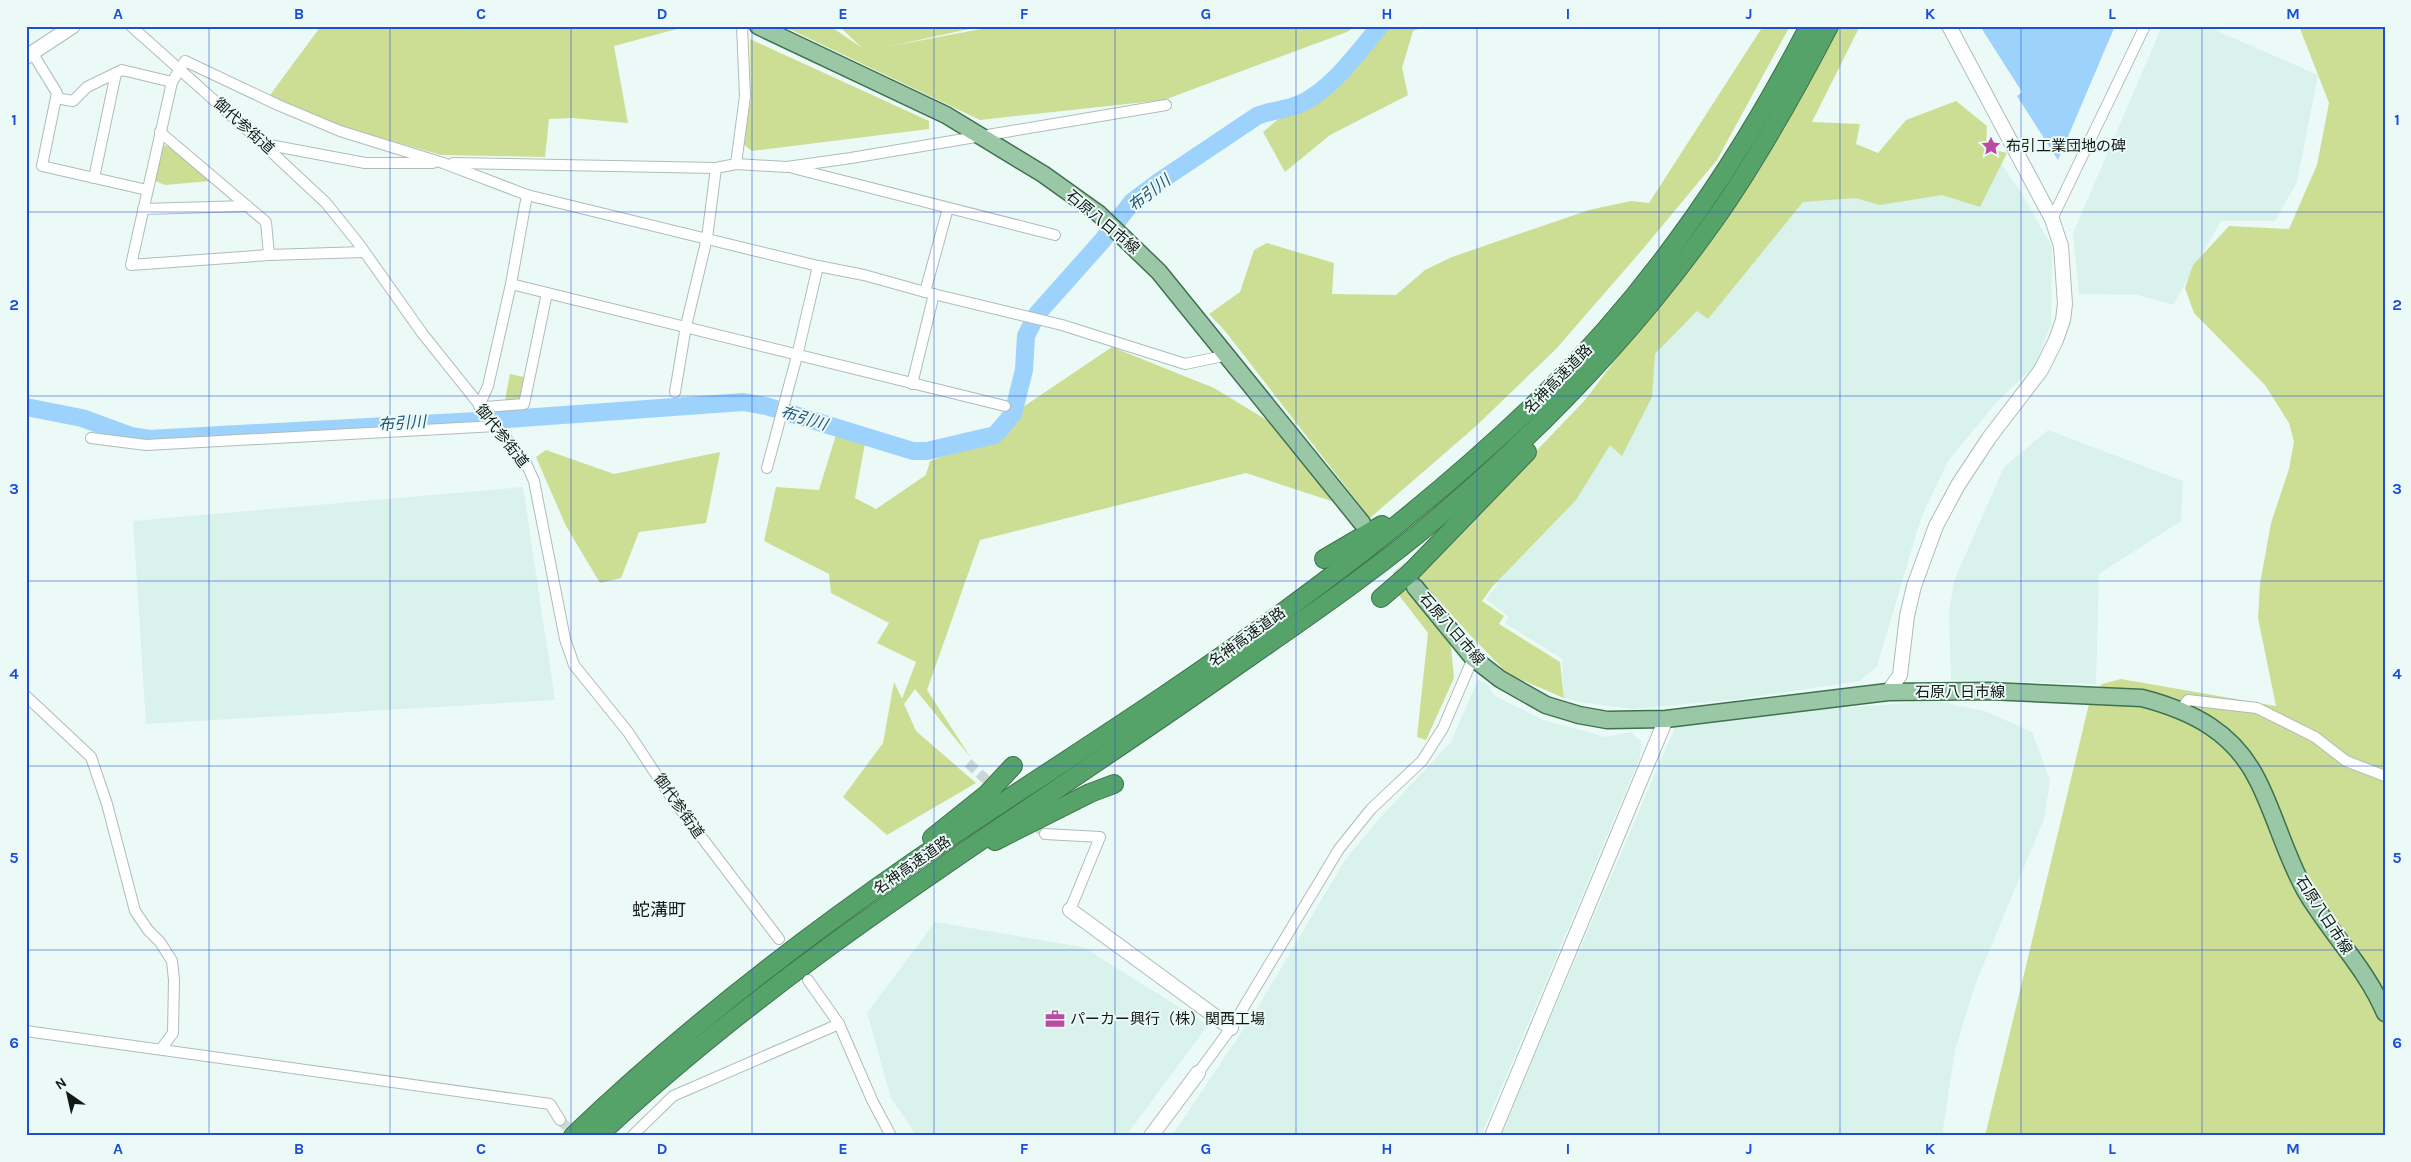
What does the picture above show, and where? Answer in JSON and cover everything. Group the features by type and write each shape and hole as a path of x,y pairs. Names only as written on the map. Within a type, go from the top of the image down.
{"highway":[{"name":"名神高速道路","path":"573,1136 679,1041 806,941 914,862 1171,691 1347,565 1422,505 1546,392 1628,302 1700,209 1746,139 1785,73 1809,26"},
{"name":"名神高速道路","path":"598,1136 698,1048 763,996 910,888 1182,704 1359,580 1418,534 1506,457 1560,405 1606,355 1675,273 1761,149 1829,26"},
{"path":"1381,598 1410,573 1536,443 1589,384 1644,316 1675,273"},
{"path":"1324,559 1379,528 1398,513 1422,505"},
{"path":"806,941 987,794 1013,766"},
{"path":"910,888 929,881 987,845 1114,784"}],"main road":[{"name":"石原八日市線","path":"758,26 946,115 1043,174 1112,227 1159,272 1362,523"},
{"name":"石原八日市線","path":"1415,587 1473,658 1500,679 1546,704 1607,720 1666,719 1888,692 1988,690 2142,698 2204,720 2243,757 2258,780 2306,892 2340,943 2360,967 2377,994 2385,1013"}],"street":[{"path":"73,26 29,56 56,93 42,166 147,190"},
{"name":"御代参街道","path":"131,26 326,203 422,333 526,463 534,480 564,638 574,665 628,732 671,797 779,939"},
{"path":"736,164 745,96 742,26"},
{"path":"1888,692 1900,675 1914,586 1936,526 1989,438 2040,370 2056,340 2063,320 2065,304 2062,246 2052,219 1949,26"},
{"path":"2052,219 2145,26"},
{"path":"364,252 269,255 131,265 172,82 178,68 185,61 278,105 340,131 443,163 527,195 818,266 864,275 1041,320 1185,364 1228,355"},
{"path":"56,98 73,101 87,87 122,70 172,82"},
{"path":"94,178 116,73"},
{"path":"263,144 365,163 716,168 736,164 787,166 851,158 1166,105"},
{"path":"160,132 266,222 269,255"},
{"path":"787,166 1055,235"},
{"path":"675,392 686,326 707,238 716,168"},
{"path":"482,409 511,284 527,195"},
{"path":"143,209 247,206"},
{"path":"912,384 929,293 948,208"},
{"path":"767,468 797,356 818,266"},
{"path":"511,284 1005,406"},
{"path":"482,409 486,407 524,404 547,293"},
{"path":"91,438 146,445 495,424"},
{"path":"1151,1136 1232,1028 1339,849 1372,809 1422,761 1443,728 1473,658"},
{"path":"26,696 91,757 107,804 135,911 148,930 160,942 172,961 174,980 173,1033 161,1049"},
{"path":"2180,710 2188,700 2257,708 2315,737 2346,761 2385,776"},
{"path":"1492,1136 1666,719"},
{"path":"1045,834 1100,838 1070,910 1232,1028"},
{"path":"808,980 839,1024 875,1107 892,1136"},
{"path":"632,1136 673,1096 839,1024"},
{"path":"26,1030 550,1104 560,1120"}],"shaded area":[{"path":"2162,26 2206,26 2318,75 2297,182 2275,221 2221,221 2173,305 2139,295 2079,294 2073,233"},
{"path":"1955,149 2003,166 2022,194 2052,247 2051,324 2035,365 1996,403 1948,461 1921,518 1877,666 1860,681 1740,699 1634,709 1585,703 1564,698 1562,659 1505,623 1509,617 1486,599 1498,584 1467,563 1773,181"},
{"path":"2048,430 2183,481 2181,521 2099,574 2096,684 1951,680 1949,613 1954,581 2004,467"},
{"path":"523,487 555,700 146,724 133,521"},
{"path":"1478,680 1488,685 1495,696 1544,720 1605,737 1631,732 1641,741 1640,757 1481,1136 1172,1136 1255,1012 1345,860 1378,820 1451,742"},
{"path":"1935,701 1985,711 2032,732 2050,780 2044,819 1975,985 1955,1050 1942,1136 1500,1136 1675,727 1796,711"},
{"path":"935,922 1083,947 1208,1025 1126,1136 917,1136 891,1098 867,1013"}],"green space":[{"path":"321,26 688,26 614,46 628,123 572,118 549,119 545,157 441,155 343,127 270,95"},
{"path":"783,26 830,26 862,48 839,26 983,26 891,46 997,26 1356,26 1347,32 1164,100 980,120"},
{"path":"1371,26 1426,26 1413,31 1402,68 1408,95 1330,135 1285,172 1263,132 1314,89"},
{"path":"1763,26 1790,26 1717,160 1556,349 1475,427 1370,518 1225,331 1209,314 1240,292 1254,250 1267,243 1334,263 1332,294 1396,295 1425,270 1452,257 1589,210 1631,201 1649,203"},
{"path":"1834,26 1860,26 1812,122 1860,124 1856,144 1878,153 1906,120 1956,101 1987,126 1986,148 2007,153 1980,207 1942,195 1880,205 1855,198 1803,202 1708,319 1697,311 1655,354 1652,397 1622,456 1610,445 1576,500 1492,587 1482,601 1504,616 1499,624 1560,662 1564,698 1508,674 1419,578 1450,541 1585,400 1762,166"},
{"path":"2299,26 2385,26 2385,1136 1985,1136 2090,700 2102,684 2121,679 2276,706 2258,618 2260,584 2271,523 2289,469 2294,442 2289,423 2265,385 2194,313 2185,288 2193,265 2229,226 2289,229 2317,165 2329,103"},
{"path":"750,39 929,121 929,129 752,151 743,144 751,99"},
{"path":"162,145 170,147 210,181 165,185 155,181"},
{"path":"1112,347 1214,388 1275,425 1334,502 1246,473 980,540 927,690 971,758 915,689 904,704 916,731 976,783 887,835 843,797 883,743 894,682 902,699 916,662 877,643 889,623 831,593 829,574 764,541 776,487 819,490 836,435 865,443 855,498 876,509 926,475 930,461 1007,433 1023,407"},
{"path":"510,374 528,378 524,395 519,400 505,400"},
{"path":"546,450 614,474 720,452 706,523 639,532 621,578 600,583 566,526 536,457"},
{"path":"1406,590 1451,646 1454,678 1426,740 1417,737 1428,633 1398,594"}],"water":[{"path":"1980,26 2115,26 2058,160 2017,96 2022,92"}],"waterway":[{"name":"布引川","path":"26,407 82,418 131,436 149,439 495,420 743,402 766,406 913,451 927,451 995,435 1013,414 1024,370 1026,336 1037,314 1102,241 1132,202 1257,116 1297,105 1314,96 1335,79 1380,26"}],"tunnel":[{"path":"1368,531 1415,587"},
{"path":"968,763 1045,834"},
{"path":"560,1120 576,1136"}],"place":[{"name":"布引工業団地の碑","path":"1991,146"},
{"name":"パーカー興行（株）関西工場","path":"1055,1019"}],"district":[{"name":"蛇溝町","path":"659,910"}]}
